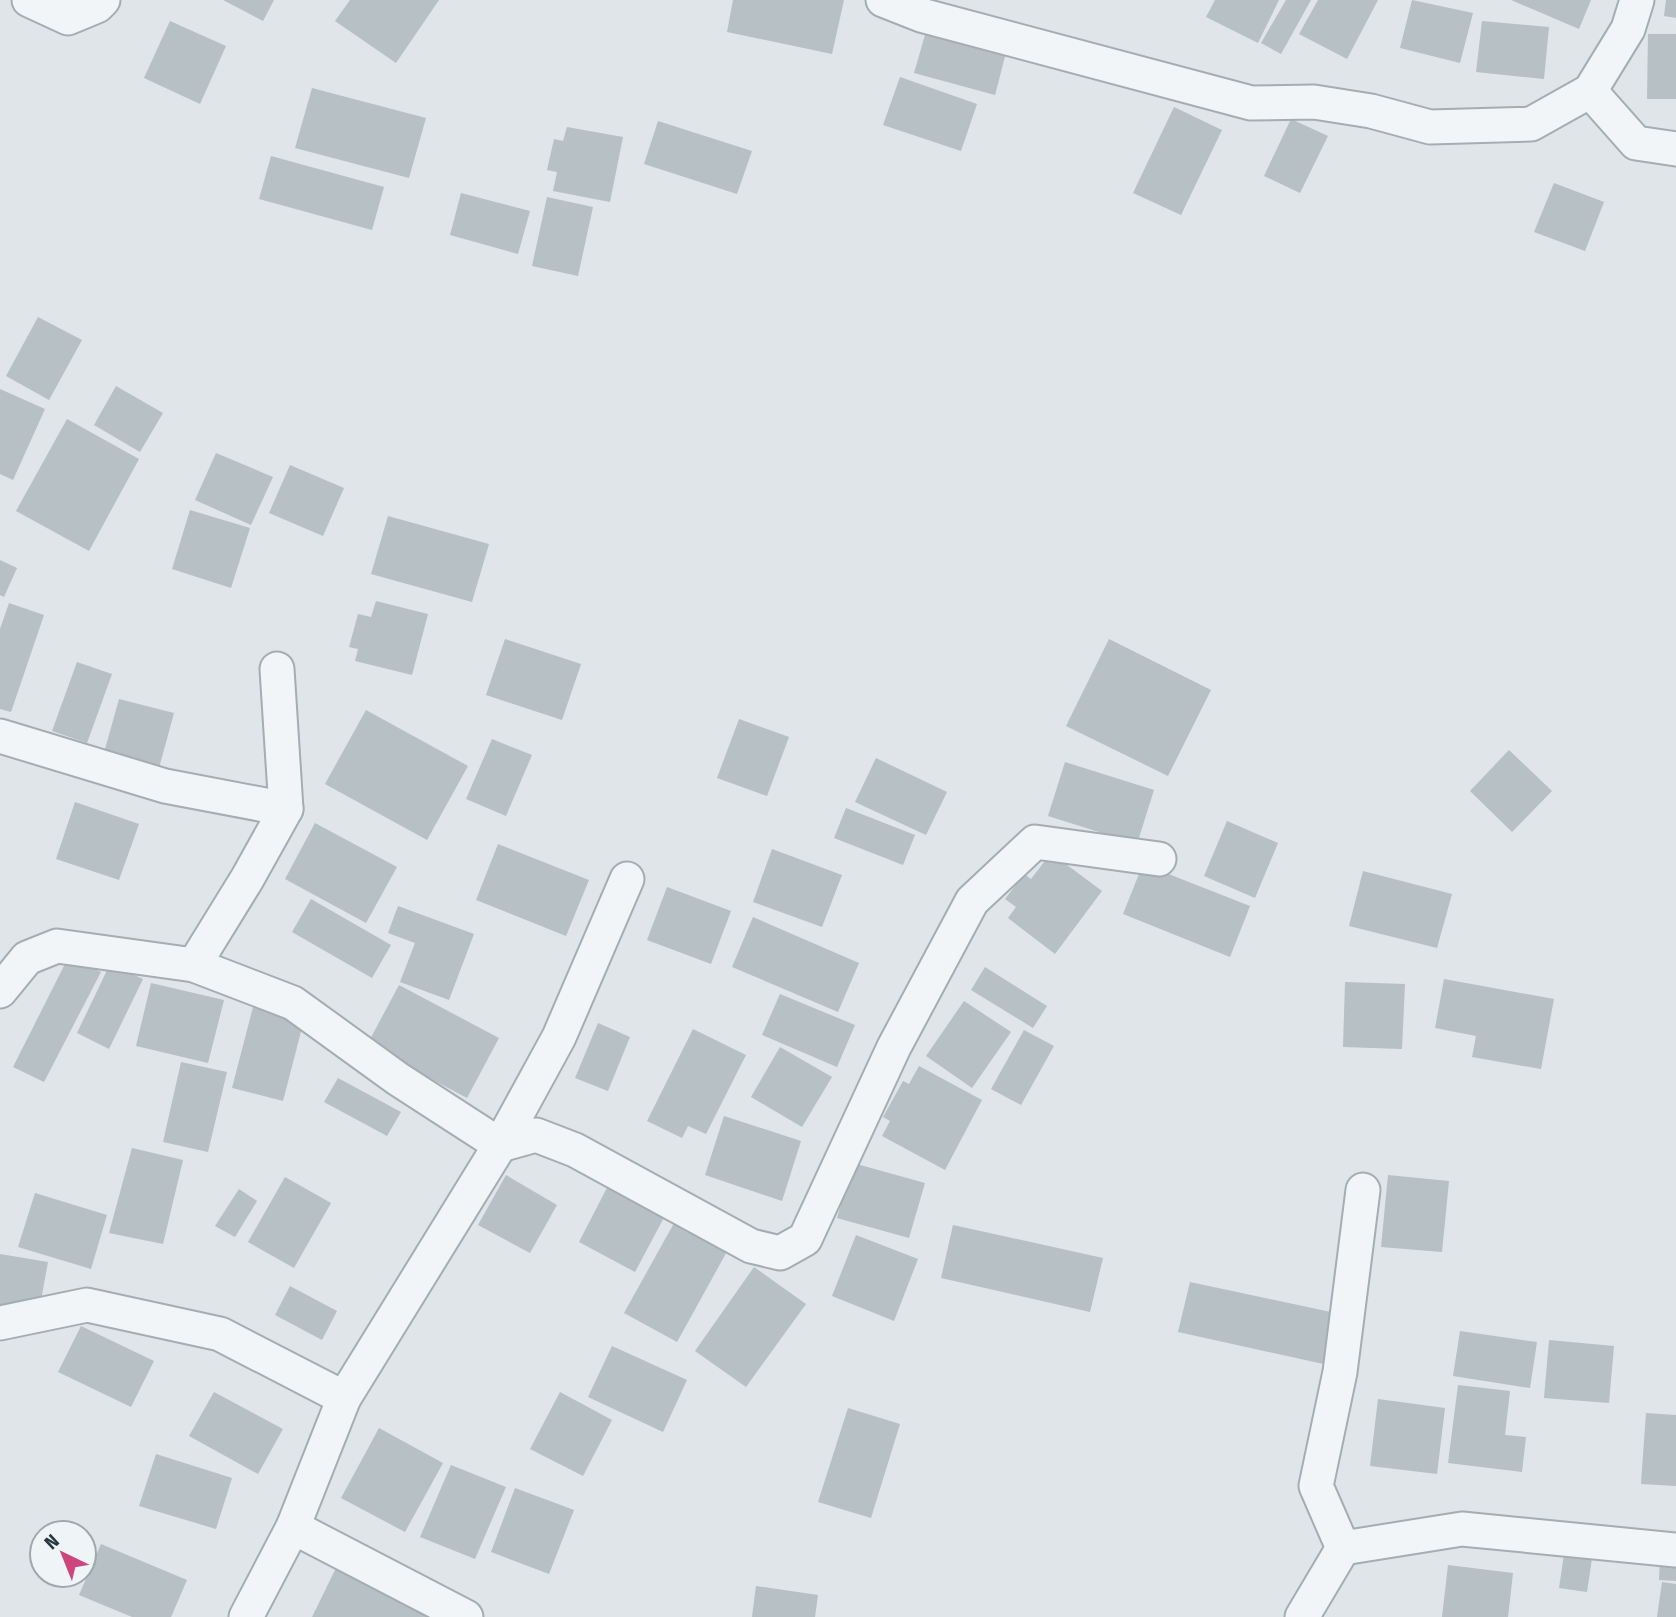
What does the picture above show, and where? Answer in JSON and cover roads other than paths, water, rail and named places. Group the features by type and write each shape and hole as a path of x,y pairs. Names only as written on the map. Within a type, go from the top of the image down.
{"street":[{"path":"29,0 68,18 97,6 103,0"},
{"path":"883,0 921,15 1251,103 1314,102 1371,111 1430,127 1531,124 1590,91 1628,29 1637,0"},
{"path":"1590,91 1636,143 1676,149"},
{"path":"194,965 286,810 277,669"},
{"path":"0,736 164,786 286,810"},
{"path":"0,990 27,958 57,946 194,965 293,1003 398,1079 500,1144 537,1135 575,1150 751,1247 780,1253 805,1239 894,1047 972,901 1035,842 1159,859"},
{"path":"246,1617 293,1527 344,1398 500,1144 559,1037 627,879"},
{"path":"1343,1548 1316,1486 1340,1371 1363,1190"},
{"path":"0,1322 87,1305 220,1334 344,1398"},
{"path":"293,1527 466,1617"},
{"path":"1343,1548 1462,1529 1676,1550"},
{"path":"1302,1617 1343,1548"}]}
